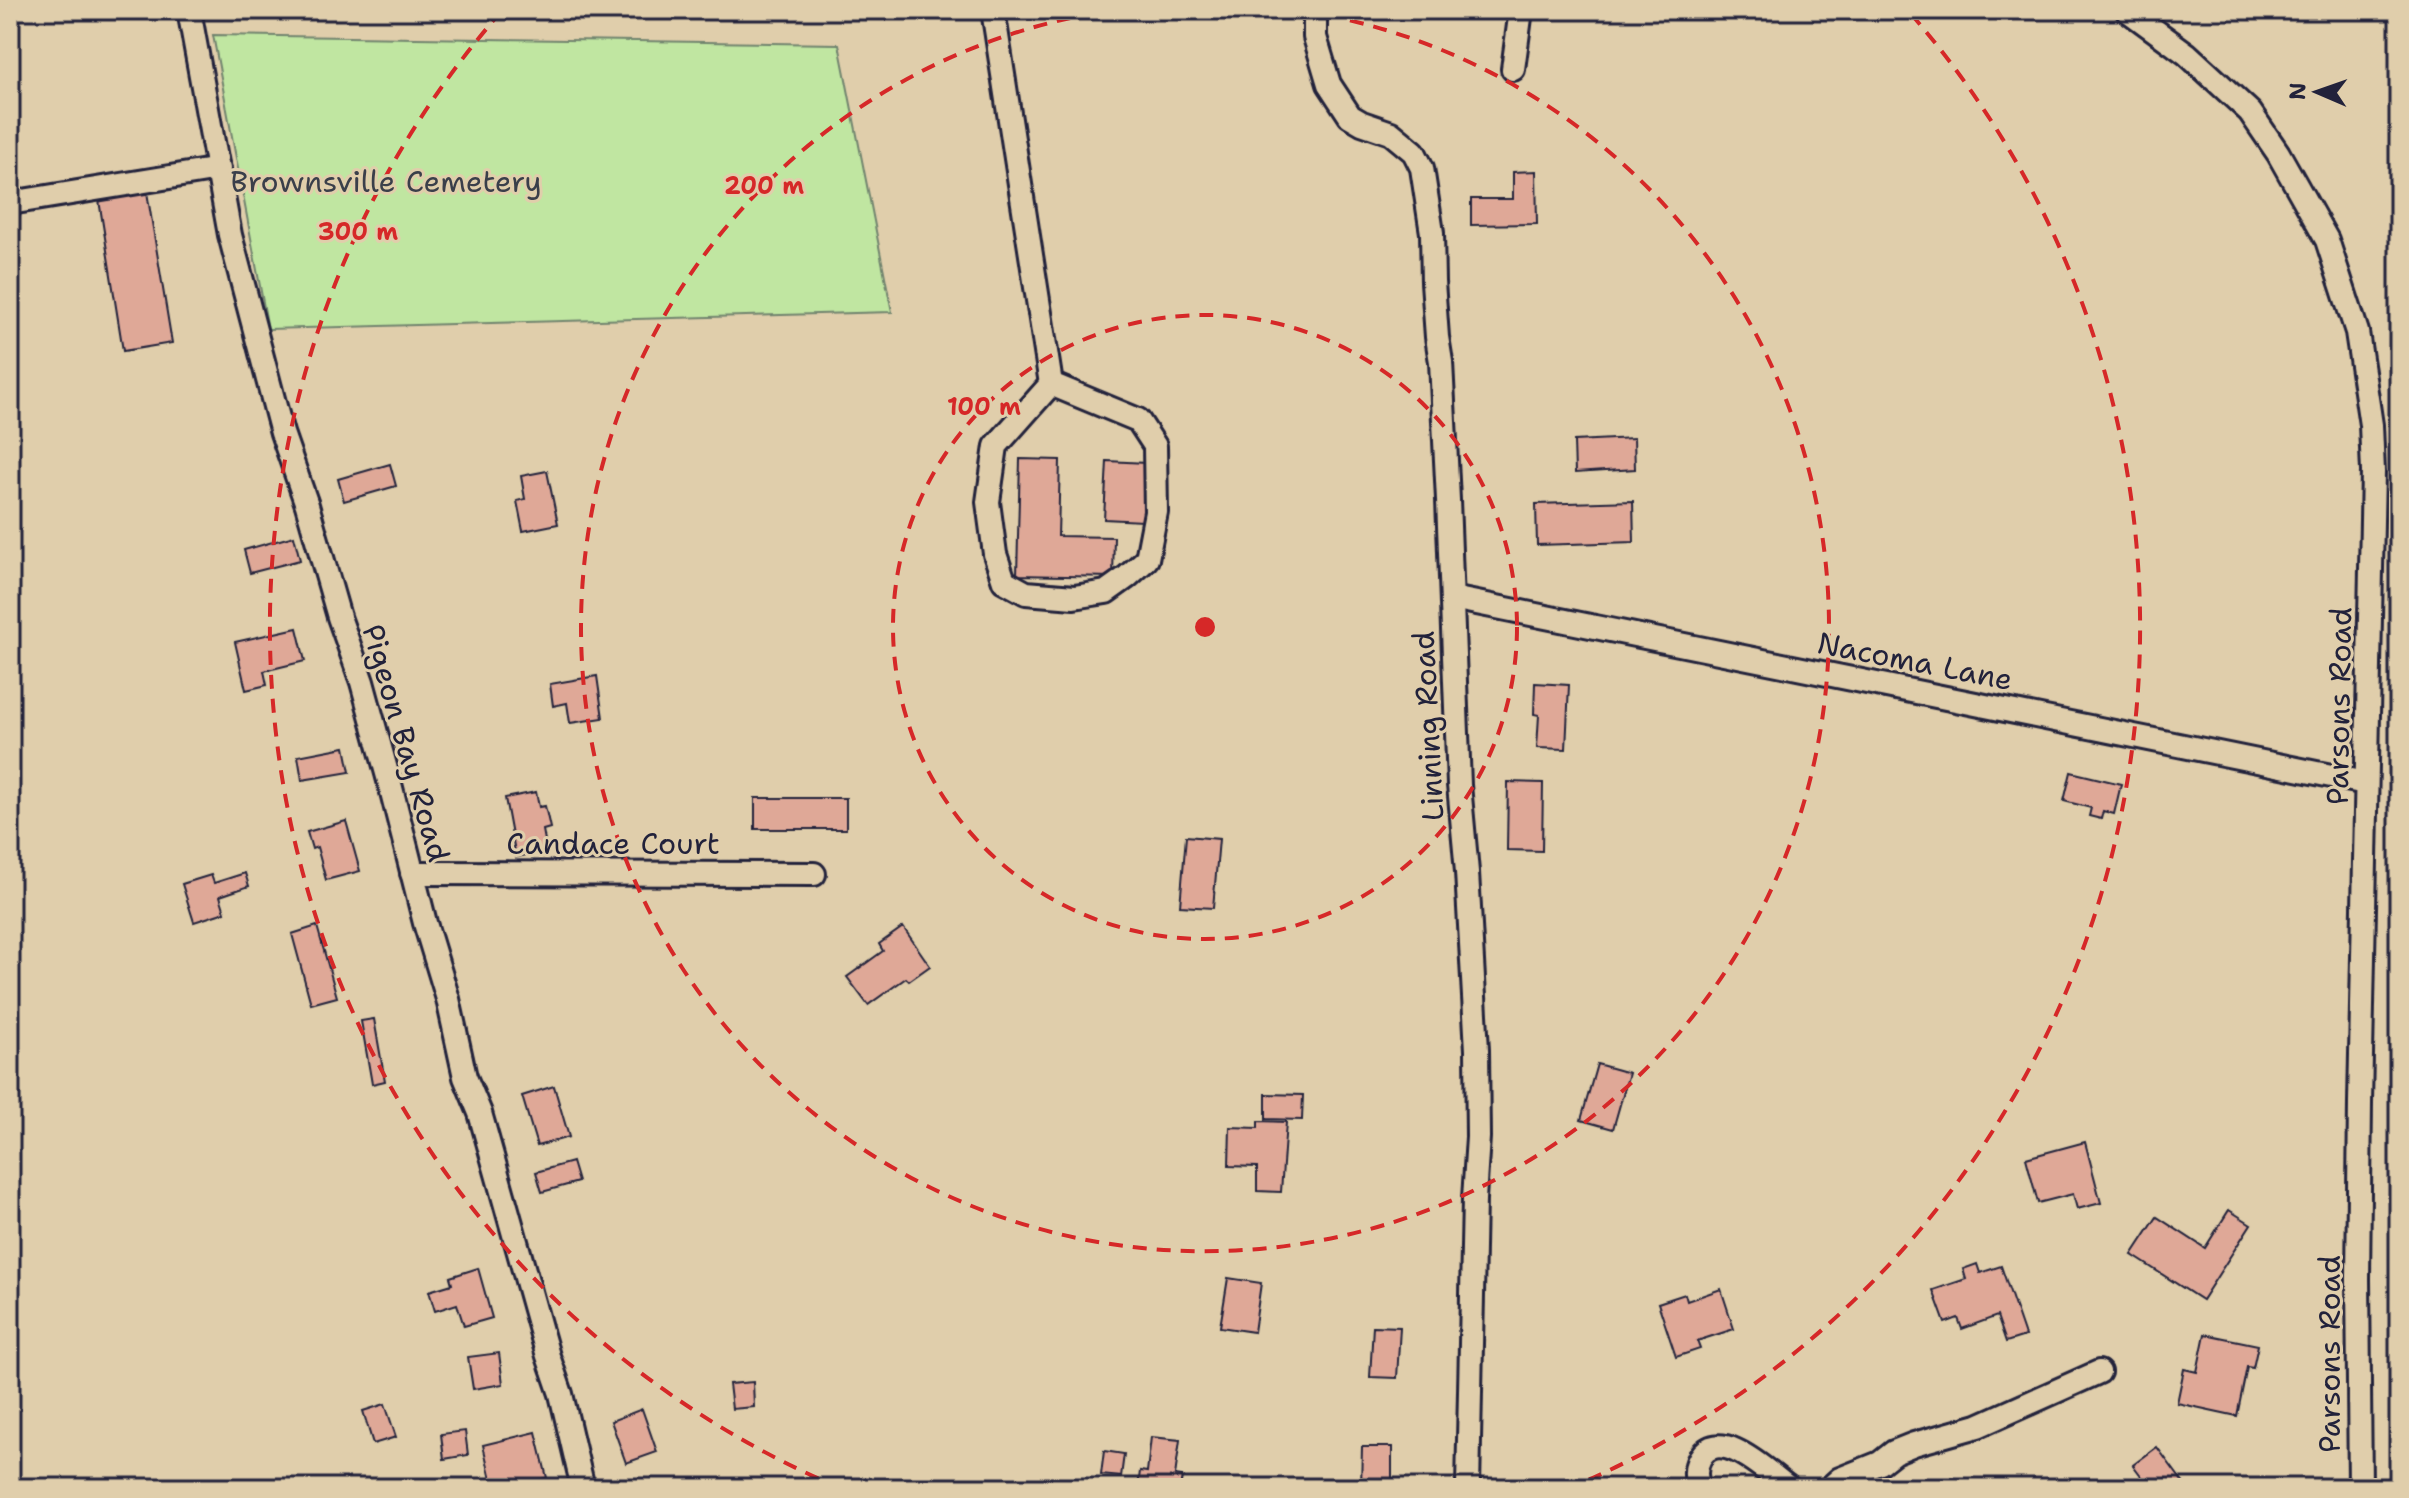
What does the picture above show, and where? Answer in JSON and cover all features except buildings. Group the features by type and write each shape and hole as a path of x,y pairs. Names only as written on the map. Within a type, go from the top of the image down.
{"street":[{"name":"Pigeon Bay Road","path":"189,10 230,235 278,417 362,682 448,999 465,1077 480,1113 561,1394 583,1488"},
{"path":"993,10 1051,384"},
{"name":"Linning Road","path":"1315,10 1315,37 1329,84 1350,116 1391,133 1414,152 1422,168 1432,233 1433,282 1441,362 1459,785 1477,1050 1478,1123 1468,1488"},
{"path":"1513,69 1521,10"},
{"name":"Parsons Road","path":"2127,10 2187,54 2250,112 2278,153 2327,240 2357,332 2371,425 2373,472 2358,1279 2360,1488"},
{"path":"10,203 219,169"},
{"path":"1051,384 1138,420 1155,446 1156,512 1147,559 1106,592 1074,597 1026,593 1004,581 995,554 988,502 996,446 1051,384"},
{"name":"Nacoma Lane","path":"1452,598 2366,783"},
{"name":"Candace Court","path":"412,873 814,874"},
{"path":"1830,1488 1840,1479 1880,1463 1894,1452 1978,1426 2099,1372"},
{"path":"1699,1488 1696,1472 1698,1461 1714,1445 1735,1449 1789,1488"}],"green space":[{"name":"Brownsville Cemetery","path":"213,35 839,44 892,312 268,329"}]}
